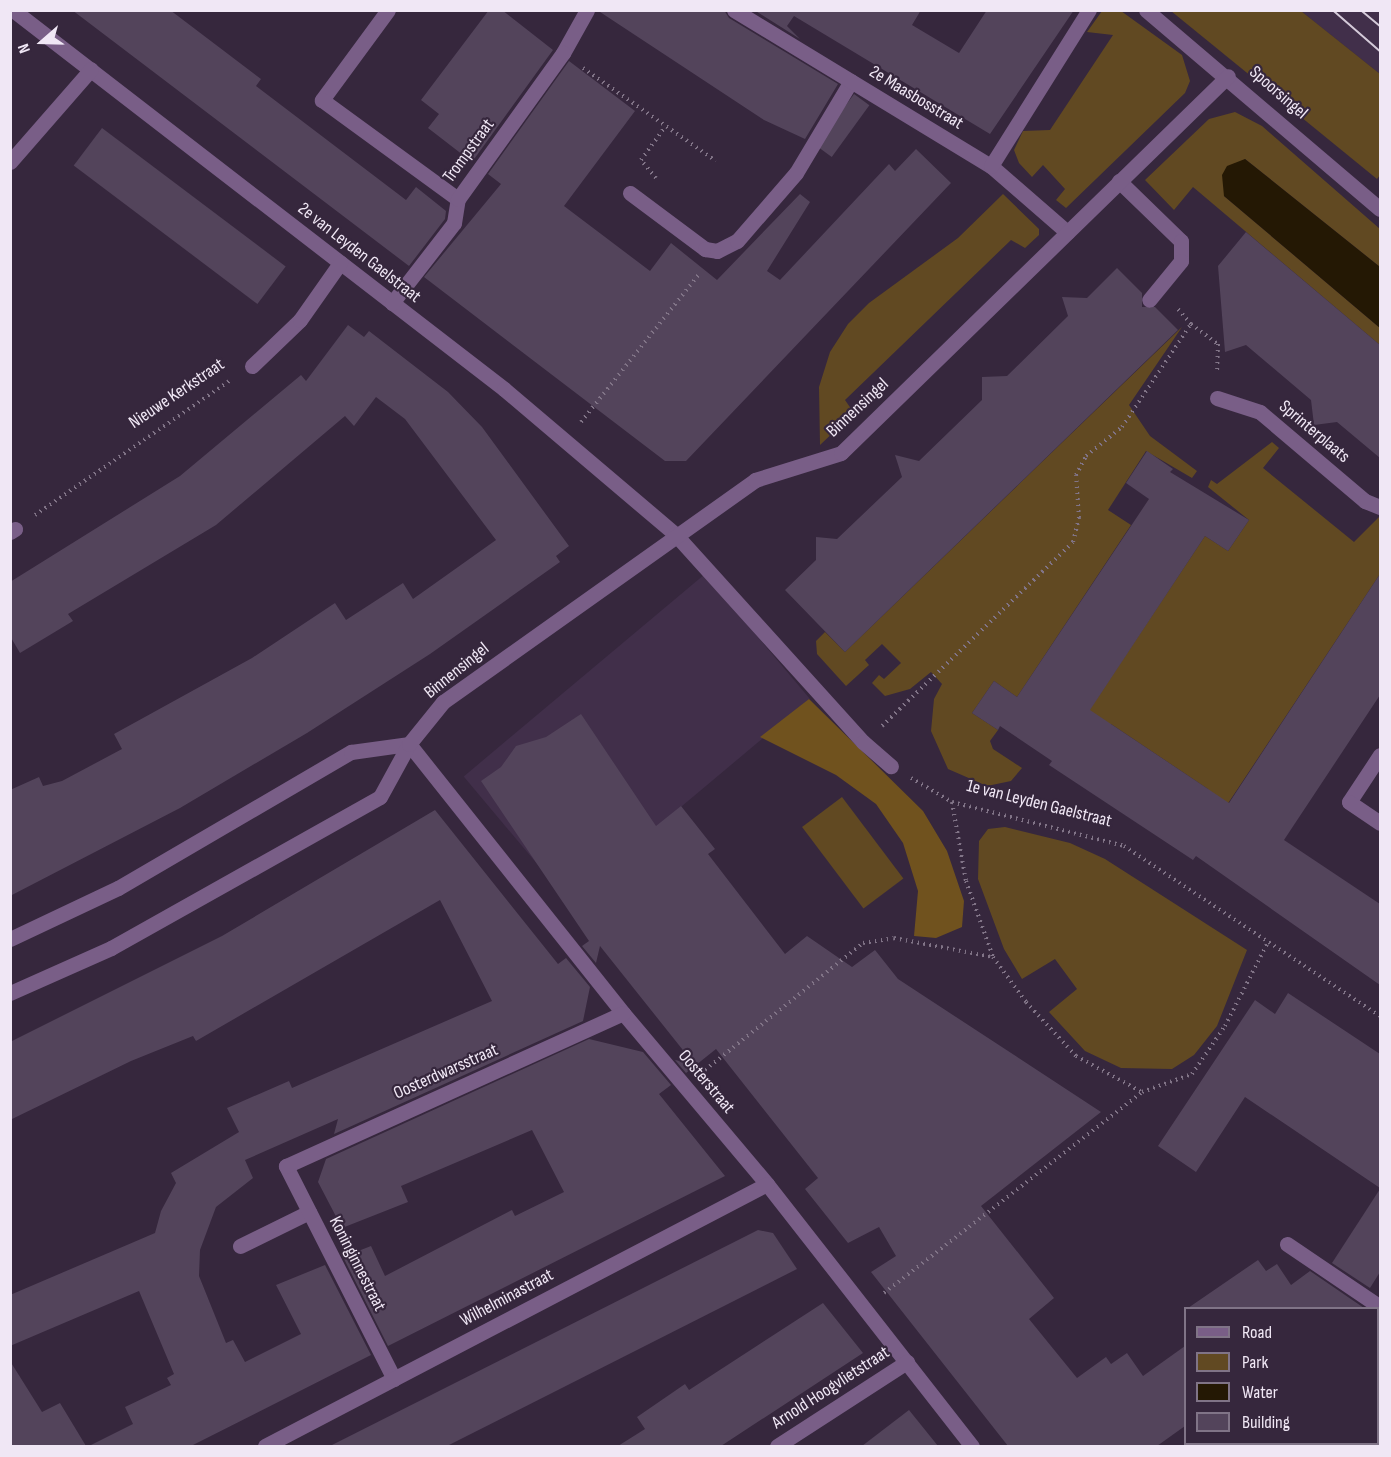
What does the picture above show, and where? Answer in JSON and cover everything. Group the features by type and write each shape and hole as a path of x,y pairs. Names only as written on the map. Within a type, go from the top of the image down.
{"street":[{"name":"2e van Leyden Gaelstraat","path":"13,10 392,303 563,439 675,534"},
{"path":"388,10 322,100 458,200"},
{"name":"Trompstraat","path":"392,303 454,223 458,200 563,53 587,10"},
{"name":"2e Maasbosstraat","path":"734,10 990,166 1067,232"},
{"path":"990,166 1089,10"},
{"name":"Spoorsingel","path":"1146,10 1228,76 1380,209"},
{"path":"10,162 91,69"},
{"name":"Binnensingel","path":"10,993 111,948 380,796 409,744 443,702 675,534 755,480 841,453 1228,76"},
{"path":"630,193 705,249 717,251 737,241 796,173 851,81"},
{"path":"1119,182 1181,240 1181,261 1154,296"},
{"name":"Nieuwe Kerkstraat","path":"252,366 300,320 340,263"},
{"name":"Sprinterplaats","path":"1217,398 1260,412 1365,501 1380,507"},
{"path":"675,534 863,742 891,766"},
{"path":"10,939 118,888 351,752 409,744"},
{"name":"Oosterstraat","path":"409,744 623,1013 767,1184 972,1446"},
{"path":"1380,755 1349,802 1380,823"},
{"name":"Oosterdwarsstraat","path":"286,1166 623,1013"},
{"name":"Koninginnestraat","path":"286,1166 394,1379"},
{"name":"Wilhelminastraat","path":"265,1446 767,1184"},
{"path":"240,1246 309,1212"},
{"path":"1287,1244 1380,1307"},
{"name":"Arnold Hoogvlietstraat","path":"777,1446 907,1362"}],"path":[{"path":"563,53 664,128 716,161"},
{"path":"661,188 651,166 641,160 664,128"},
{"path":"563,439 595,409 717,251"},
{"path":"1154,296 1218,344 1217,398"},
{"path":"863,742 937,678 1073,542 1079,518 1076,475 1086,456 1122,427 1191,324"},
{"name":"Nieuwe Kerkstraat","path":"13,530 252,366"},
{"name":"1e van Leyden Gaelstraat","path":"891,766 952,802 1124,846 1380,1016"},
{"path":"952,802 966,881 993,957 1026,1002 1076,1056 1142,1092"},
{"path":"685,1086 863,943 894,938 993,957"},
{"path":"864,1308 1142,1092 1192,1074 1225,1026 1268,942"}],"shaded area":[{"path":"1301,11 1380,11 1380,74"},
{"path":"705,574 810,699 568,901 464,776"},
{"path":"809,699 923,811 947,851 964,901 962,927 936,938 914,936 918,891 903,843 876,804 836,775 760,737"}],"green space":[{"path":"1102,11 1121,11 1182,55 1190,81 1185,93 1066,208 1056,200 1065,189 1043,165 1032,177 1019,163 1014,150 1023,131 1050,130 1113,35 1087,32"},
{"path":"1171,11 1301,11 1380,74 1380,175 1377,179"},
{"path":"1235,112 1262,126 1380,229 1380,267 1245,159 1224,196 1380,328 1380,345 1193,187 1174,210 1145,180 1209,119"},
{"path":"1003,194 1039,229 1039,235 1025,248 1011,240 845,400 854,413 820,445 819,387 830,352 848,324 869,303 958,238"},
{"path":"1182,327 1129,405 1150,436 1197,471 1192,478 1146,451 1108,510 1131,525 1017,697 994,681 972,713 998,730 990,741 993,749 1022,768 1011,781 987,786 948,769 931,731 934,699 942,684 931,672 910,689 885,696 872,683 879,675 884,679 901,663 882,644 865,660 869,665 846,686 817,654 816,641 825,632 845,652"},
{"path":"1272,442 1279,448 1263,468 1354,542 1380,516 1380,574 1213,826 1208,789 1111,724 1074,733 1205,536 1228,551 1249,520 1208,487 1211,480 1217,484"},
{"path":"842,797 903,878 863,909 802,827"},
{"path":"1005,827 1070,843 1105,859 1247,950 1217,1026 1194,1055 1172,1069 1121,1068 1085,1051 1049,1012 1077,989 1055,959 1022,979 1004,949 978,879 979,841 988,829"}],"water":[{"path":"1245,159 1380,267 1380,328 1224,196 1222,175 1227,166"}],"building":[{"path":"72,10 170,10 261,79 256,86 406,200 416,187 446,211 445,219 409,266"},
{"path":"489,10 502,10 553,50 472,162 428,128 439,114 421,100"},
{"path":"597,10 724,10 729,18 838,84 805,139 764,120"},
{"path":"754,10 921,10 912,25 959,53 987,10 1074,10 990,134 794,16 787,26 800,39"},
{"path":"569,61 635,111 564,206 650,271 671,243 717,280 800,194 810,202 767,271 780,280 889,164 895,171 916,149 951,183 686,461 665,461 424,277 501,184 488,174"},
{"path":"854,94 869,105 832,157 816,146"},
{"path":"102,128 286,266 257,304 74,166"},
{"path":"1246,232 1380,345 1380,458 1337,422 1314,425 1311,400 1246,345 1225,352 1218,266"},
{"path":"1117,268 1142,293 1142,307 1155,307 1178,330 845,652 785,590 816,560 816,537 837,539 902,477 895,455 919,461 982,400 982,377 1007,376 1068,316 1062,297 1087,298"},
{"path":"348,325 364,337 369,331 448,392 482,427 569,546 556,556 560,562 430,654 307,733 180,808 10,896 10,790 39,777 43,786 62,781 122,749 114,734 252,658 335,603 346,620 403,583 413,599 496,540 405,419 376,397 354,426 345,416 216,525 68,614 73,621 20,653 10,636 10,582 180,476 301,375 306,381"},
{"path":"1147,451 1173,469 1170,472 1249,520 1228,551 1205,536 1090,710 1229,803 1380,574 1380,695 1284,840 1380,904 1380,985 1196,856 1193,860 1049,765 1052,761 1000,726 998,730 972,713 994,681 1017,697 1149,499 1126,483"},
{"path":"581,714 656,826 681,806 715,849 708,854 785,954 807,936 852,967 875,950 898,979 1101,1112 981,1206 1054,1298 1029,1319 1077,1378 1106,1357 1111,1364 1127,1353 1143,1376 1184,1347 1184,1427 1157,1446 1008,1446 871,1272 896,1256 879,1227 848,1243 805,1189 818,1178 716,1049 686,1073 675,1060 694,1064 600,946 596,963 582,946 589,941 481,781 501,767 516,746 546,737"},
{"path":"435,810 558,964 566,958 590,987 583,1021 334,1134 338,1119 245,1160 253,1178 216,1207 200,1250 199,1276 226,1343 233,1340 245,1362 301,1334 276,1285 325,1265 371,1355 191,1446 89,1446 133,1424 125,1407 171,1385 167,1378 174,1374 139,1291 10,1346 10,1295 155,1233 161,1211 176,1183 171,1173 239,1132 227,1108 289,1081 292,1088 492,1001 440,900 196,1041 193,1036 131,1061 10,1120 10,1042 222,936"},
{"path":"1288,993 1380,1054 1380,1188 1245,1097 1196,1172 1158,1146 1255,1000 1275,1014"},
{"path":"589,1039 643,1052 671,1085 659,1094 725,1176 388,1346 343,1257 371,1246 385,1276 512,1210 515,1216 564,1192 532,1130 401,1186 408,1202 342,1228 318,1182 326,1159"},
{"path":"1380,1189 1380,1272 1370,1288 1332,1263"},
{"path":"758,1230 773,1233 797,1269 447,1446 330,1446"},
{"path":"1258,1260 1266,1271 1277,1264 1291,1285 1310,1271 1363,1307 1189,1307"},
{"path":"823,1303 863,1353 721,1446 618,1446 645,1429 637,1417 685,1384 689,1390"},
{"path":"10,1361 42,1412 60,1403 86,1446 10,1446"},
{"path":"909,1410 938,1446 862,1446"}],"tram line":[{"path":"1333,10 1380,51"},
{"path":"1361,10 1380,26"}]}
